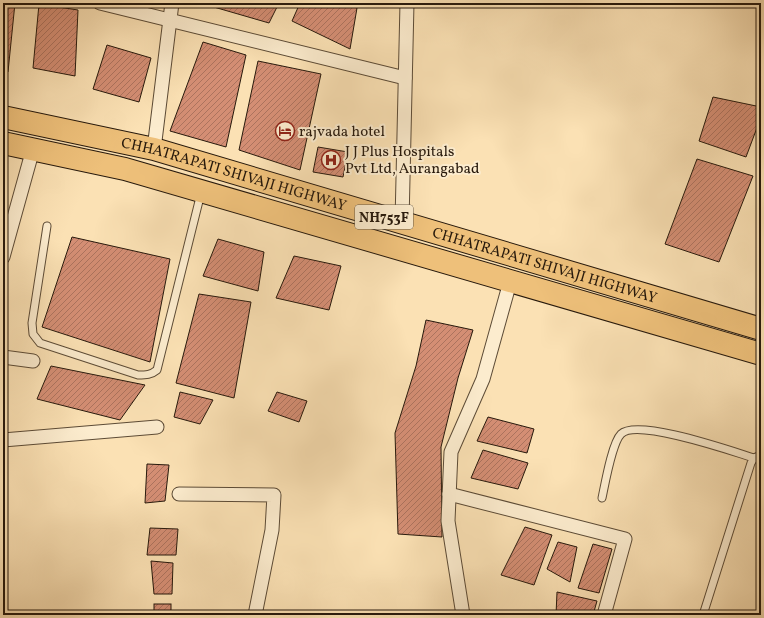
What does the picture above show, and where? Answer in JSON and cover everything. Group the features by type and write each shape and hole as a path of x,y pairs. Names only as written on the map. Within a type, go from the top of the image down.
{"highway":[{"name":"CHHATRAPATI SHIVAJI HIGHWAY","path":"3,117 154,149 761,329"},
{"name":"CHHATRAPATI SHIVAJI HIGHWAY","path":"3,143 125,169 761,354"}],"street":[{"path":"100,3 405,78"},
{"path":"154,149 172,3"},
{"path":"402,222 407,3"},
{"path":"3,257 33,149"},
{"path":"464,615 448,521 452,452 483,379 510,282"},
{"path":"3,357 33,361"},
{"path":"3,440 157,427"},
{"path":"179,494 274,495 272,530 255,615"},
{"path":"449,494 625,539 604,615"}],"lane":[{"path":"47,226 32,323 33,334 40,343 138,375 147,375 157,370 201,191"},
{"path":"602,498 616,442 622,433 626,431 640,429 676,435 757,457 751,463 703,615"}],"building":[{"path":"3,3 15,3 8,72 3,71"},
{"path":"200,3 279,3 269,23"},
{"path":"300,3 339,3 357,8 350,49 292,21"},
{"path":"39,4 78,10 75,76 33,68"},
{"path":"203,42 246,55 226,147 170,131"},
{"path":"107,45 151,58 139,102 93,89"},
{"path":"258,61 321,74 300,170 239,150"},
{"path":"713,97 761,107 761,117 746,157 699,141"},
{"path":"318,147 348,152 343,177 313,172"},
{"path":"697,159 753,176 719,262 665,244"},
{"path":"72,237 170,259 150,362 42,327"},
{"path":"218,239 264,252 258,291 203,276"},
{"path":"294,256 341,266 329,310 276,298"},
{"path":"199,294 251,302 234,398 176,383"},
{"path":"426,320 473,330 458,378 441,447 442,537 398,534 395,433 416,366"},
{"path":"51,366 145,385 120,420 37,399"},
{"path":"180,392 213,400 200,424 174,417"},
{"path":"277,392 307,401 299,422 268,411"},
{"path":"488,417 534,429 527,453 477,441"},
{"path":"483,450 528,463 518,489 471,478"},
{"path":"147,464 169,465 165,501 145,503"},
{"path":"525,527 552,535 534,585 501,575"},
{"path":"150,528 178,529 176,555 147,555"},
{"path":"558,542 577,547 570,582 547,569"},
{"path":"593,544 612,549 599,593 578,588"},
{"path":"151,561 173,563 172,594 154,594"},
{"path":"557,592 597,601 593,615 556,615"},
{"path":"154,604 171,604 171,615 154,615"}],"place":[{"name":"rajvada hotel","path":"285,131"},
{"name":"J J Plus Hospitals Pvt Ltd, Aurangabad","path":"331,160"}]}
